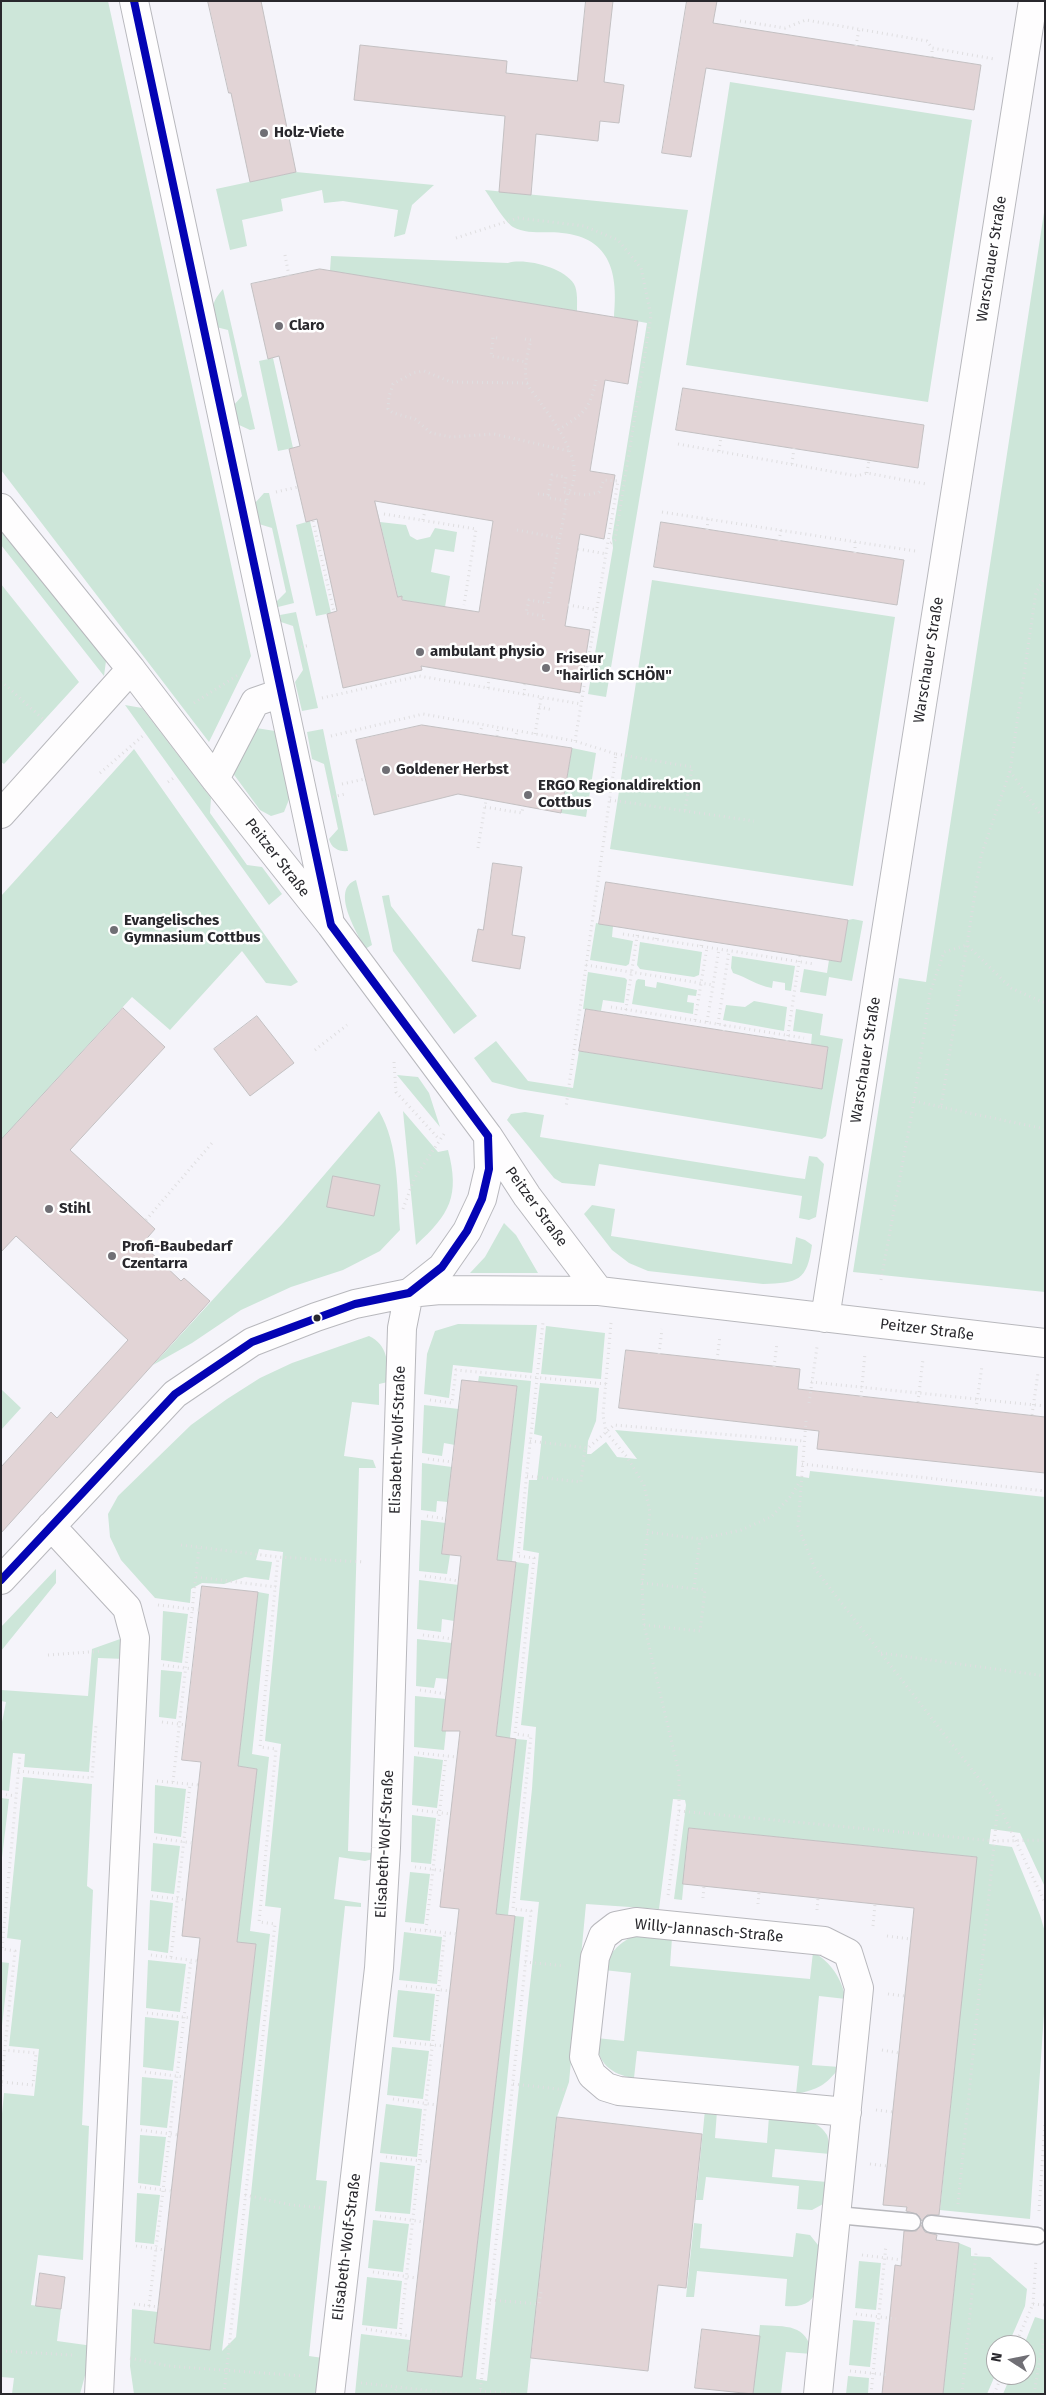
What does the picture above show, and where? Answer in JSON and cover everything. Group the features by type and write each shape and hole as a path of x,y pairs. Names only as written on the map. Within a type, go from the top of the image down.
{"street":[{"path":"134,1 331,925"},
{"name":"Warschauer Straße","path":"825,1318 1033,1"},
{"name":"Peitzer Straße","path":"1,508 131,669 215,779 331,925 488,1136 526,1196 599,1291 1045,1343"},
{"path":"1,814 131,669"},
{"path":"215,779 255,702 281,693"},
{"path":"409,1293 442,1267 468,1231 482,1199 489,1169 488,1136"},
{"path":"1,1580 175,1394 244,1348 316,1317 355,1304 409,1293 440,1290 599,1291"},
{"name":"Elisabeth-Wolf-Straße","path":"331,2386 379,1968 386,1848 402,1328 409,1293"},
{"path":"51,1526 127,1608 135,1638 99,2394"},
{"name":"Willy-Jannasch-Straße","path":"592,2075 584,2057 594,1957 603,1936 616,1926 636,1922 824,1941 848,1953 859,1988 859,2111 837,2215 818,2394"},
{"path":"592,2075 606,2087 619,2091 859,2111"}],"lane":[{"path":"837,2215 912,2222"},
{"path":"931,2224 1037,2236"}],"path":[{"path":"740,21 785,28 806,20 927,41 932,48 932,57"},
{"path":"784,34 785,28"},
{"path":"856,46 859,29"},
{"path":"932,48 1002,61"},
{"path":"456,238 518,218 584,226 618,240 641,268 651,316 615,540 608,545"},
{"path":"285,255 290,276"},
{"path":"497,338 494,337 491,356 527,362"},
{"path":"525,339 530,340 527,362 528,383 558,430 569,451 574,468 573,486 568,493 566,501 548,603 529,600 526,613 544,616 543,623"},
{"path":"528,383 452,382 424,371 413,373 393,384 388,409 393,413 415,419 431,433 451,437 494,434 569,451"},
{"path":"558,430 578,417 592,402 596,380"},
{"path":"719,452 721,437"},
{"path":"678,444 858,476 867,473 927,484"},
{"path":"792,464 794,448"},
{"path":"867,473 869,460"},
{"path":"538,494 548,495 552,475 566,477 564,492 587,495 599,492 604,480 618,481 575,741"},
{"path":"276,492 298,487"},
{"path":"550,498 566,501"},
{"path":"423,520 424,510"},
{"path":"662,512 917,551"},
{"path":"384,514 476,529 464,606"},
{"path":"707,530 708,519"},
{"path":"313,521 334,612"},
{"path":"517,530 559,538"},
{"path":"779,541 781,530"},
{"path":"854,552 856,542"},
{"path":"578,549 607,554"},
{"path":"941,1106 981,856 1010,771 1036,592 1045,578"},
{"path":"568,605 598,610"},
{"path":"322,698 419,676 581,704"},
{"path":"488,688 489,678"},
{"path":"1,682 44,720"},
{"path":"524,695 525,684"},
{"path":"350,686 352,691"},
{"path":"535,734 541,698"},
{"path":"539,707 553,710"},
{"path":"331,736 423,714 575,741 616,754 692,767 685,810"},
{"path":"480,734 482,725"},
{"path":"497,736 498,728"},
{"path":"515,739 517,731"},
{"path":"100,774 136,740"},
{"path":"566,1107 616,754"},
{"path":"1010,771 1045,821"},
{"path":"342,784 365,779"},
{"path":"332,797 345,794"},
{"path":"478,848 486,800"},
{"path":"610,800 754,821"},
{"path":"485,808 522,813 523,806"},
{"path":"625,1015 638,930"},
{"path":"656,939 657,933"},
{"path":"623,934 814,964"},
{"path":"701,946 702,940"},
{"path":"967,945 1011,988 1045,1003"},
{"path":"881,1280 914,1101 930,993 944,952 967,945"},
{"path":"695,1020 708,947"},
{"path":"706,1022 719,949"},
{"path":"718,1024 729,951"},
{"path":"783,959 784,953"},
{"path":"787,1041 800,955"},
{"path":"586,965 713,985"},
{"path":"611,1006 804,1038"},
{"path":"642,1018 643,1012"},
{"path":"314,1050 347,1025"},
{"path":"724,1025 724,1031"},
{"path":"772,1038 773,1033"},
{"path":"396,1092 440,1139"},
{"path":"914,1101 1045,1130"},
{"path":"403,1209 414,1179 440,1139 466,1106"},
{"path":"146,1220 212,1143"},
{"path":"520,2394 480,2392 531,1911 513,1909 531,1736 515,1734 534,1558 518,1556 543,1316"},
{"path":"612,1323 603,1415 606,1432 627,1457 644,1485 650,1512 642,1583 644,1625 679,1773 679,1811 668,1904"},
{"path":"660,1354 662,1329"},
{"path":"717,1360 720,1336"},
{"path":"774,1367 777,1342"},
{"path":"808,1403 817,1347"},
{"path":"861,1396 865,1352"},
{"path":"918,1402 924,1359"},
{"path":"976,1409 982,1365"},
{"path":"452,1403 456,1370 606,1384"},
{"path":"1032,1415 1038,1370"},
{"path":"811,1382 1045,1406"},
{"path":"427,1400 459,1404"},
{"path":"806,1421 798,1526 815,1568 998,1803 1045,1903"},
{"path":"530,1441 588,1448 614,1424 804,1441"},
{"path":"527,1476 581,1482 585,1447"},
{"path":"426,1458 453,1462"},
{"path":"802,1464 1045,1491"},
{"path":"647,1532 700,1540 741,1530 771,1517 791,1496 801,1480"},
{"path":"424,1516 446,1519"},
{"path":"694,1589 700,1540"},
{"path":"181,1545 278,1557 370,1563"},
{"path":"173,1782 199,1548"},
{"path":"224,2394 275,1924 259,1922 276,1749 260,1747 278,1557"},
{"path":"423,1576 459,1581"},
{"path":"196,1578 276,1587"},
{"path":"642,1583 705,1590 700,1631 644,1625"},
{"path":"161,1606 199,1610"},
{"path":"421,1634 452,1639"},
{"path":"880,1653 1045,1676"},
{"path":"163,1665 192,1670"},
{"path":"411,1689 446,1694"},
{"path":"160,1721 186,1725"},
{"path":"18,1771 92,1778 96,1726 92,1726"},
{"path":"409,1752 457,1757"},
{"path":"1,2086 15,1951 2,1949 20,1754"},
{"path":"426,1930 446,1756"},
{"path":"151,1780 199,1785"},
{"path":"171,1957 190,1785"},
{"path":"1,1794 16,1796"},
{"path":"956,2226 998,1803"},
{"path":"408,1809 451,1814"},
{"path":"679,1811 995,1841 1045,1840"},
{"path":"149,1837 193,1843"},
{"path":"414,1867 444,1871"},
{"path":"146,1895 186,1900"},
{"path":"873,1926 875,1904"},
{"path":"409,1928 457,1934"},
{"path":"400,2334 444,1932"},
{"path":"887,1936 910,1939"},
{"path":"143,1954 197,1961"},
{"path":"149,2306 190,1960"},
{"path":"526,1962 593,1969"},
{"path":"403,1986 450,1992"},
{"path":"881,1993 905,1996"},
{"path":"141,2012 191,2018"},
{"path":"397,2041 444,2046"},
{"path":"876,2049 899,2053"},
{"path":"2,2082 33,2085 36,2054 5,2050"},
{"path":"138,2071 184,2076"},
{"path":"513,2084 568,2091 592,2075"},
{"path":"390,2099 437,2105"},
{"path":"859,2111 893,2112"},
{"path":"1019,2335 1033,2304 1045,2122"},
{"path":"135,2129 178,2135"},
{"path":"383,2156 430,2162"},
{"path":"865,2164 887,2166"},
{"path":"133,2186 171,2191"},
{"path":"245,2195 292,2205 351,2211 424,2222"},
{"path":"871,2394 889,2220"},
{"path":"962,2394 978,2229"},
{"path":"130,2246 165,2250"},
{"path":"856,2255 902,2260"},
{"path":"371,2272 417,2278"},
{"path":"490,2300 538,2304 542,2292"},
{"path":"128,2303 158,2307"},
{"path":"1033,2304 1045,2305"},
{"path":"850,2314 896,2319"},
{"path":"364,2329 410,2336"},
{"path":"1034,2394 1045,2329"},
{"path":"1,2351 45,2355 125,2357 169,2366 227,2369 331,2386 398,2387 460,2394"},
{"path":"844,2370 890,2375"},
{"path":"392,2394 398,2387"}],"green space":[{"path":"1,1 108,1 251,656 209,742 1,470"},
{"path":"730,82 972,120 928,402 686,365"},
{"path":"296,172 434,185 412,205 405,234 394,237 398,210 343,201 324,203 322,190 281,199 283,211 242,220 247,246 230,250 216,189"},
{"path":"485,190 688,210 606,697 588,694 613,548 612,538 647,323 614,317 615,287 612,273 608,261 592,242 579,236 562,233 531,232 513,227 502,215"},
{"path":"1045,206 1045,1292 853,1272 899,978 926,982"},
{"path":"331,256 524,262 543,265 561,273 574,284 577,297 577,311 330,271"},
{"path":"223,289 255,429 250,430 237,424 233,406 242,396 228,330 216,327 213,311 214,303"},
{"path":"273,358 293,448 278,451 259,361"},
{"path":"264,493 269,493 294,603 278,607 276,602 286,592 272,528 259,524 255,503"},
{"path":"310,521 331,613 316,616 296,525"},
{"path":"380,522 406,525 410,536 417,540 430,537 435,528 457,532 454,552 435,549 431,572 450,576 445,607 403,600 402,597 398,597"},
{"path":"1,529 106,661 104,676 1,545"},
{"path":"652,580 895,617 853,886 610,849"},
{"path":"1,584 79,682 4,764 1,762"},
{"path":"296,612 318,708 302,711 295,682 303,670 293,626 281,622 280,615"},
{"path":"125,705 142,708 211,798 210,813 247,865 262,867 282,894 269,905"},
{"path":"256,728 275,731 290,797 284,812 271,816 260,810 232,772"},
{"path":"323,729 348,851 336,849 330,842 329,839 338,829 324,764 312,759 307,732"},
{"path":"572,748 596,753 586,817 561,813"},
{"name":"Evangelisches Gymnasium Cottbus","path":"134,749 298,982 291,986 266,983 242,951 170,1030 132,997 1,1140 1,896"},
{"path":"356,880 372,945 365,949 345,902 345,893 349,885"},
{"path":"389,895 391,906 477,1016 454,1034 393,951 382,896"},
{"path":"848,920 863,921 852,981 829,977 826,996 800,992 804,969 827,973 829,960 841,962"},
{"path":"596,923 613,926 612,937 633,941 629,964 626,966 590,960"},
{"path":"640,942 702,952 699,975 694,977 640,969 637,965"},
{"path":"732,956 795,966 791,991 785,990 785,983 773,981 772,988 733,973 731,968"},
{"path":"588,972 625,978 627,980 624,1003 603,1000 601,1011 583,1009"},
{"path":"638,979 645,980 645,986 656,988 657,982 697,990 696,996 688,995 687,1002 694,1003 693,1014 632,1004"},
{"path":"754,1001 787,1007 784,1031 723,1020 726,1005 745,1007"},
{"path":"796,1009 823,1014 820,1035 843,1039 826,1136 822,1139 519,1089 492,1082 474,1058 496,1041 528,1081 573,1088 579,1051 821,1089 828,1048 811,1045 812,1034 793,1031"},
{"path":"397,1075 418,1077 429,1093 440,1127"},
{"path":"379,1111 386,1124 394,1153 400,1230 380,1251 343,1270 291,1287 241,1310 192,1343 153,1365 283,1223"},
{"path":"403,1111 438,1152 448,1150 453,1180 449,1203 444,1213 437,1224 416,1245"},
{"path":"525,1112 544,1115 540,1137 790,1177 805,1179 809,1156 817,1157 824,1164 816,1217 809,1220 799,1218 802,1196 599,1164 595,1186 562,1183 554,1178 507,1120 511,1114"},
{"path":"592,1205 615,1209 611,1236 792,1264 796,1237 812,1245 810,1257 804,1273 799,1278 775,1284 648,1271 629,1263 612,1250 584,1214"},
{"path":"504,1223 516,1235 538,1273 470,1273 485,1257"},
{"path":"458,1324 537,1325 532,1373 453,1365 449,1398 424,1394 427,1354 435,1331"},
{"path":"546,1326 605,1333 601,1379 541,1374"},
{"path":"369,1336 380,1344 386,1355 388,1382 379,1384 379,1405 352,1402 344,1456 373,1460 376,1468 359,1468 348,1851 374,1853 373,1859 365,1861 339,1857 334,1899 361,1903 361,1907 345,1906 316,2180 327,2181 309,2356 323,2358 318,2394 134,2394 130,2366 132,2309 158,2312 154,2343 210,2349 256,1945 237,1942 257,1769 238,1766 258,1592 269,1594 252,1754 269,1757 250,1931 270,1934 222,2351 236,2337 281,1908 265,1906 281,1744 265,1741 283,1552 259,1549 256,1560 272,1562 269,1580 245,1577 224,1584 202,1583 191,1589 190,1603 155,1598 121,1560 110,1537 108,1514 118,1496 191,1425 227,1399 260,1378 292,1363"},
{"path":"479,1376 531,1381 512,1562 497,1561 517,1386 478,1382"},
{"path":"540,1383 599,1388 596,1421 588,1441 587,1454 591,1454 606,1442 617,1457 637,1459 615,1430 798,1446 796,1476 809,1478 810,1471 1045,1497 1045,1887 1020,1833 991,1829 989,1844 1012,1847 1045,1932 1045,1999 1030,2219 940,2210 976,1857 689,1828 682,1900 674,1899 686,1805 685,1800 673,1799 659,1909 586,1904 569,2082 557,2117 527,2394 355,2394 361,2334 410,2340 407,2371 462,2377 515,1916 524,1917 476,2379 487,2381 539,1902 520,1900 532,1789 536,1727 521,1725 539,1553 523,1550 529,1480 537,1480 542,1436 534,1434"},
{"path":"1,1389 21,1408 1,1430"},
{"path":"424,1405 459,1409 455,1445 444,1443 442,1456 422,1453"},
{"path":"422,1463 452,1467 448,1502 437,1501 436,1512 421,1510"},
{"path":"421,1520 446,1523 442,1554 450,1555 447,1574 419,1571"},
{"path":"516,1562 529,1564 510,1738 496,1737"},
{"path":"56,1569 56,1583 1,1651 1,1627"},
{"path":"419,1580 459,1585 454,1621 442,1619 441,1632 417,1629"},
{"path":"163,1611 188,1614 182,1663 161,1660"},
{"path":"123,1638 125,1659 98,1658 89,1772 24,1767 25,1754 13,1753 9,1791 1,1790 1,1727 6,1702 1,1701 1,1690 88,1696 92,1649"},
{"path":"417,1639 452,1643 448,1679 436,1678 434,1688 416,1686"},
{"path":"161,1670 182,1672 176,1719 159,1717"},
{"path":"415,1696 446,1699 442,1730 446,1731 444,1750 414,1747"},
{"path":"516,1739 527,1740 508,1915 496,1914"},
{"path":"414,1756 443,1760 437,1808 412,1805"},
{"path":"23,1777 92,1784 87,1886 93,1890 82,2125 89,2126 83,2260 38,2255 31,2305 61,2309 57,2341 93,2346 80,2394 12,2394 14,2378 1,2377 1,2124 4,2093 34,2096 39,2049 9,2046 21,1940 7,1938"},
{"path":"155,1785 186,1789 181,1837 154,1833"},
{"path":"1,1798 9,1799 1,1866"},
{"path":"412,1815 436,1818 431,1864 411,1862"},
{"path":"153,1843 180,1846 174,1894 151,1891"},
{"path":"410,1872 430,1874 424,1924 405,1922"},
{"path":"150,1900 173,1903 168,1953 148,1950"},
{"path":"404,1932 442,1937 437,1984 399,1980"},
{"path":"633,1936 672,1938 670,1966 810,1979 813,1952 820,1956 835,1972 846,1999 819,1996 812,2065 840,2067 821,2086 796,2094 799,2066 637,2051 634,2078 612,2071 602,2061 597,2047 597,2038 624,2041 631,1973 604,1970 615,1950"},
{"path":"148,1960 186,1964 180,2012 146,2008"},
{"path":"1,1962 9,1963 1,2035"},
{"path":"398,1990 435,1994 430,2041 393,2037"},
{"path":"145,2017 179,2021 173,2071 143,2067"},
{"path":"392,2047 429,2051 423,2099 387,2095"},
{"path":"142,2077 173,2080 167,2128 140,2125"},
{"path":"386,2104 422,2109 417,2157 380,2153"},
{"path":"705,2110 717,2111 715,2138 767,2143 769,2116 801,2119 816,2124 828,2137 830,2154 775,2149 772,2177 827,2182 825,2203 812,2210 797,2209 799,2186 706,2177 703,2200 696,2200"},
{"path":"140,2135 166,2137 160,2186 138,2183"},
{"path":"380,2162 415,2166 410,2214 375,2211"},
{"path":"137,2193 160,2195 154,2244 135,2242"},
{"path":"373,2220 409,2224 403,2272 368,2268"},
{"path":"694,2223 702,2224 700,2248 793,2257 796,2233 810,2235 822,2250 819,2282 813,2298 797,2306 785,2306 787,2279 697,2271 694,2297 686,2297"},
{"path":"959,2243 971,2248 971,2256 990,2257 1027,2289 1025,2306 1012,2335 986,2335 986,2385 991,2385 987,2394 943,2394"},
{"path":"859,2261 881,2263 876,2310 855,2308"},
{"path":"367,2277 402,2281 397,2329 362,2325"},
{"path":"1035,2317 1045,2320 1045,2394 1003,2394 1007,2385 1036,2385 1036,2335 1028,2335"},
{"path":"853,2320 875,2322 870,2367 849,2365"},
{"path":"760,2325 794,2329 805,2337 809,2344 812,2354 786,2352 781,2394 753,2394"},
{"path":"848,2376 869,2378 868,2394 846,2394"}],"building":[{"path":"208,1 261,1 296,172 250,182 231,93 229,93"},
{"path":"586,1 613,1 604,82 624,85 619,123 600,121 598,141 536,134 531,195 499,192 505,116 354,100 360,45 507,61 506,73 577,81"},
{"path":"687,1 717,1 713,23 981,65 974,110 706,68 691,157 662,153"},
{"path":"320,269 638,321 628,384 605,380 590,471 615,475 604,539 580,534 565,626 590,630 580,693 421,666 422,670 343,688 327,614 337,611 317,519 306,522 289,449 300,446 279,356 268,359 251,284","holes":["375,501 493,521 479,612 402,600 402,596 398,597"]},
{"path":"683,388 924,425 918,468 676,430"},
{"path":"661,522 904,560 897,605 654,567"},
{"path":"422,725 572,748 561,813 458,794 374,815 356,740"},
{"path":"493,863 522,867 512,935 525,937 520,969 472,961 478,929 483,930"},
{"path":"606,882 848,920 841,962 599,924"},
{"path":"123,1008 165,1047 70,1150 155,1229 142,1244 181,1281 184,1278 210,1301 1,1533 1,1467 51,1412 57,1418 128,1340 16,1236 1,1252 1,1140"},
{"path":"586,1009 828,1047 822,1089 579,1051"},
{"path":"257,1016 294,1063 250,1096 214,1049"},
{"path":"333,1176 380,1185 374,1216 327,1207"},
{"path":"626,1350 800,1369 798,1389 1045,1417 1045,1473 817,1449 819,1431 619,1408"},
{"path":"462,1380 517,1386 497,1560 516,1562 496,1736 516,1739 496,1914 515,1916 462,2377 407,2371 459,1909 440,1907 460,1731 442,1731 461,1556 442,1554"},
{"path":"202,1586 258,1592 238,1766 257,1769 237,1942 256,1944 210,2350 154,2343 200,1938 182,1936 201,1762 182,1760"},
{"path":"689,1828 977,1857 939,2215 927,2215 922,2221 917,2214 906,2211 907,2207 883,2205 914,1908 683,1884"},
{"path":"557,2117 702,2134 686,2288 658,2285 648,2371 531,2358"},
{"path":"921,2225 925,2232 937,2235 936,2240 959,2243 943,2394 882,2394 895,2265 901,2266 904,2231 916,2231"},
{"path":"40,2273 65,2277 61,2309 36,2306"},
{"path":"702,2329 760,2336 753,2394 695,2388"}],"transit line":[{"path":"134,1 331,925 488,1136"},
{"path":"1,1580 175,1394 252,1342 355,1304 409,1293 442,1267 467,1231 482,1199 489,1169 488,1136"}],"place":[{"name":"Holz-Viete","path":"264,133"},
{"name":"Claro","path":"279,326"},
{"name":"ambulant physio","path":"420,652"},
{"name":"Friseur \"hairlich SCHÖN\"","path":"546,668"},
{"name":"Goldener Herbst","path":"386,770"},
{"name":"ERGO Regionaldirektion Cottbus","path":"528,795"},
{"name":"Evangelisches Gymnasium Cottbus","path":"114,930"},
{"name":"Stihl","path":"49,1209"},
{"name":"Profi-Baubedarf Czentarra","path":"112,1256"}]}
